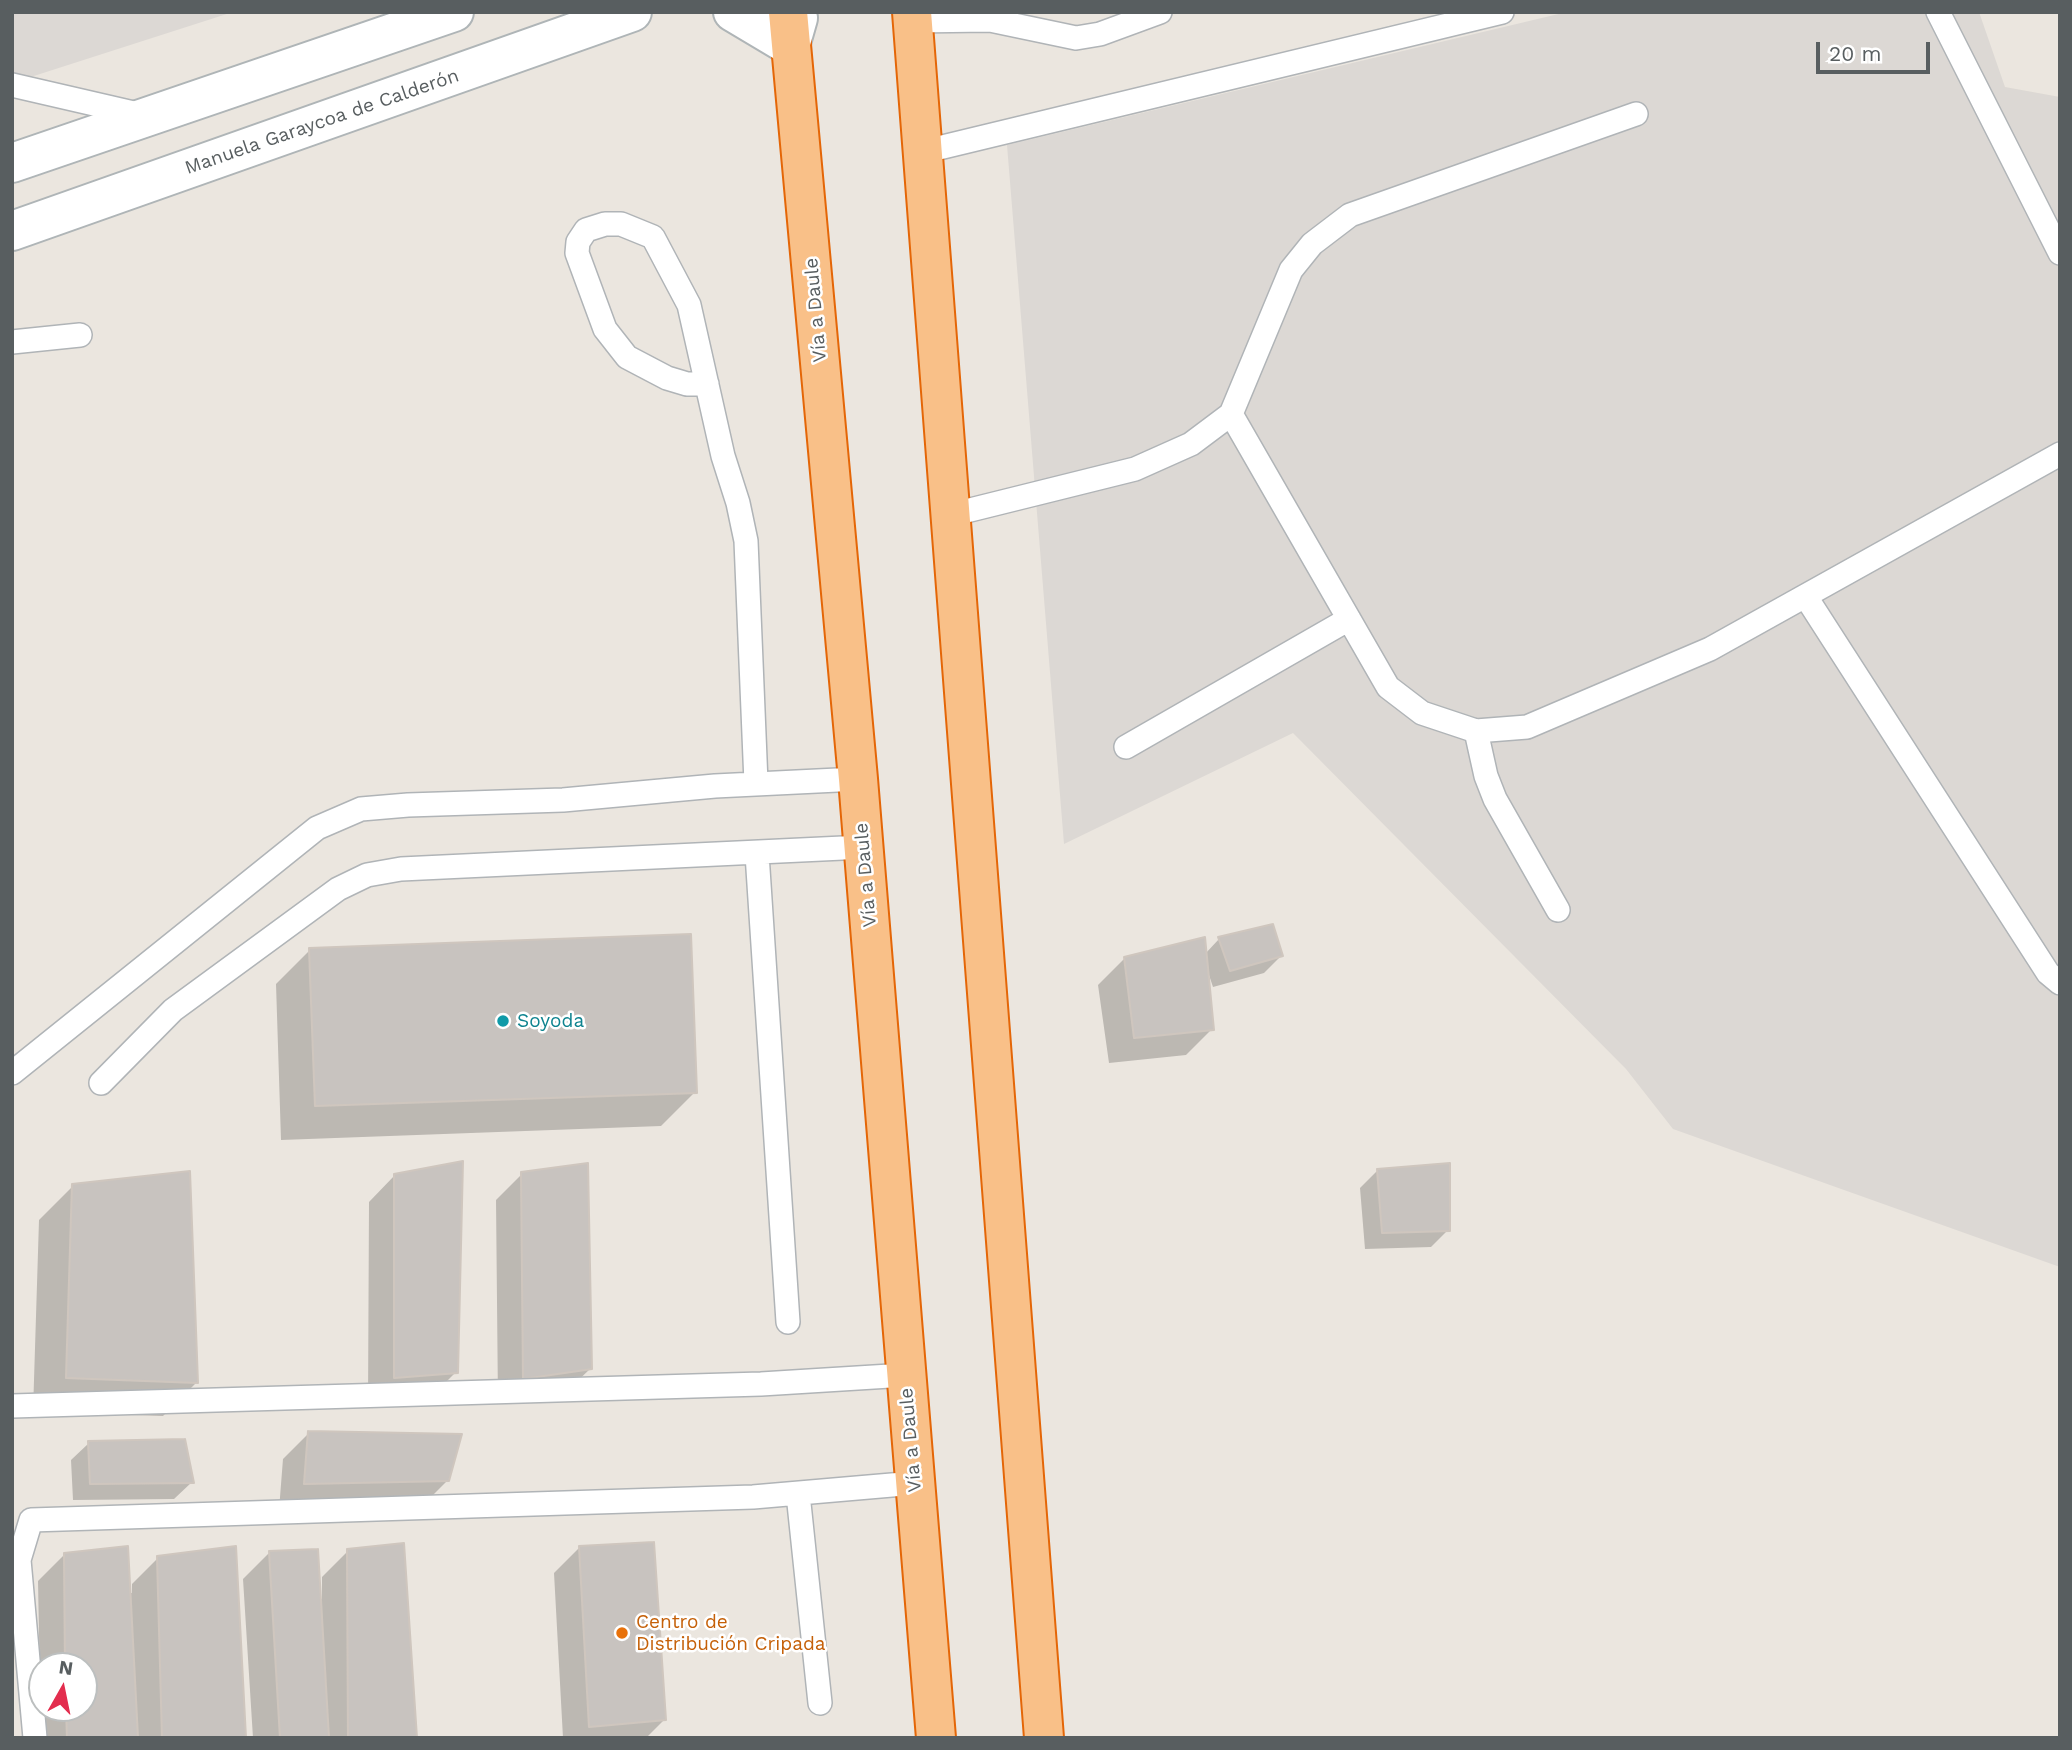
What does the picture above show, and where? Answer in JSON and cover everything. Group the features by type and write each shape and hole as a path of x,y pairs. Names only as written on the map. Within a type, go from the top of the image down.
{"highway":[{"path":"912,16 1044,1738"},
{"name":"Vía a Daule","path":"793,23 864,848 936,1738"},
{"path":"1037,1659 1054,1738"}],"street":[{"path":"12,163 454,12"},
{"name":"Manuela Garaycoa de Calderón","path":"12,231 632,12"},
{"path":"733,12 793,23"}],"lane":[{"path":"912,16 990,20 1076,38 1100,34 1160,12"},
{"path":"922,152 1502,12"},
{"path":"1938,12 2060,253"},
{"path":"12,85 148,117"},
{"path":"950,515 1135,469 1191,444 1231,414 1292,270 1312,244 1350,215 1636,114"},
{"path":"707,384 687,384 667,378 627,357 605,329 577,253 578,242 586,230 605,224 621,224 653,237 689,305 707,384 723,456 738,503 746,541 756,783"},
{"path":"12,342 80,335"},
{"path":"1231,414 1388,687 1422,713 1476,731 1527,727 1710,649 2060,454"},
{"path":"1806,597 2048,973 2060,983"},
{"path":"1126,747 1349,619"},
{"path":"1476,731 1486,776 1495,799 1558,910"},
{"path":"12,1073 317,828 360,809 563,800 756,783 858,779"},
{"path":"102,1083 173,1010 338,889 367,875 401,869 864,848"},
{"path":"757,853 788,1322"},
{"path":"12,1406 761,1384 906,1375"},
{"path":"35,1738 19,1560 31,1520 739,1498 915,1483"},
{"path":"799,1494 820,1703"}],"shaded area":[{"path":"12,12 233,12 12,83"},
{"path":"1567,12 1979,12 2005,87 2060,97 2060,1267 1673,1129 1626,1069 1293,733 1064,844 1007,145"}],"building":[{"path":"1273,924 1283,956 1230,971 1218,937"},
{"name":"Soyoda","path":"691,934 697,1093 315,1106 309,948"},
{"path":"1205,937 1214,1030 1134,1038 1124,957"},
{"path":"463,1161 458,1373 394,1378 394,1174"},
{"path":"588,1163 592,1369 523,1379 521,1172"},
{"path":"1450,1163 1450,1231 1382,1233 1377,1169"},
{"path":"190,1171 198,1383 66,1378 72,1184"},
{"path":"308,1431 462,1434 449,1481 304,1484"},
{"path":"185,1439 194,1483 90,1484 88,1441"},
{"name":"Centro de Distribución Cripada","path":"654,1542 666,1720 589,1727 579,1546"},
{"path":"404,1543 417,1738 348,1738 347,1549"},
{"path":"128,1546 138,1738 67,1738 66,1722 98,1722 98,1652 65,1652 64,1553"},
{"path":"236,1546 246,1738 162,1738 157,1556"},
{"path":"318,1549 329,1738 280,1738 269,1551"}],"place":[{"name":"Soyoda","path":"503,1021"},
{"name":"Centro de Distribución Cripada","path":"622,1633"}]}
